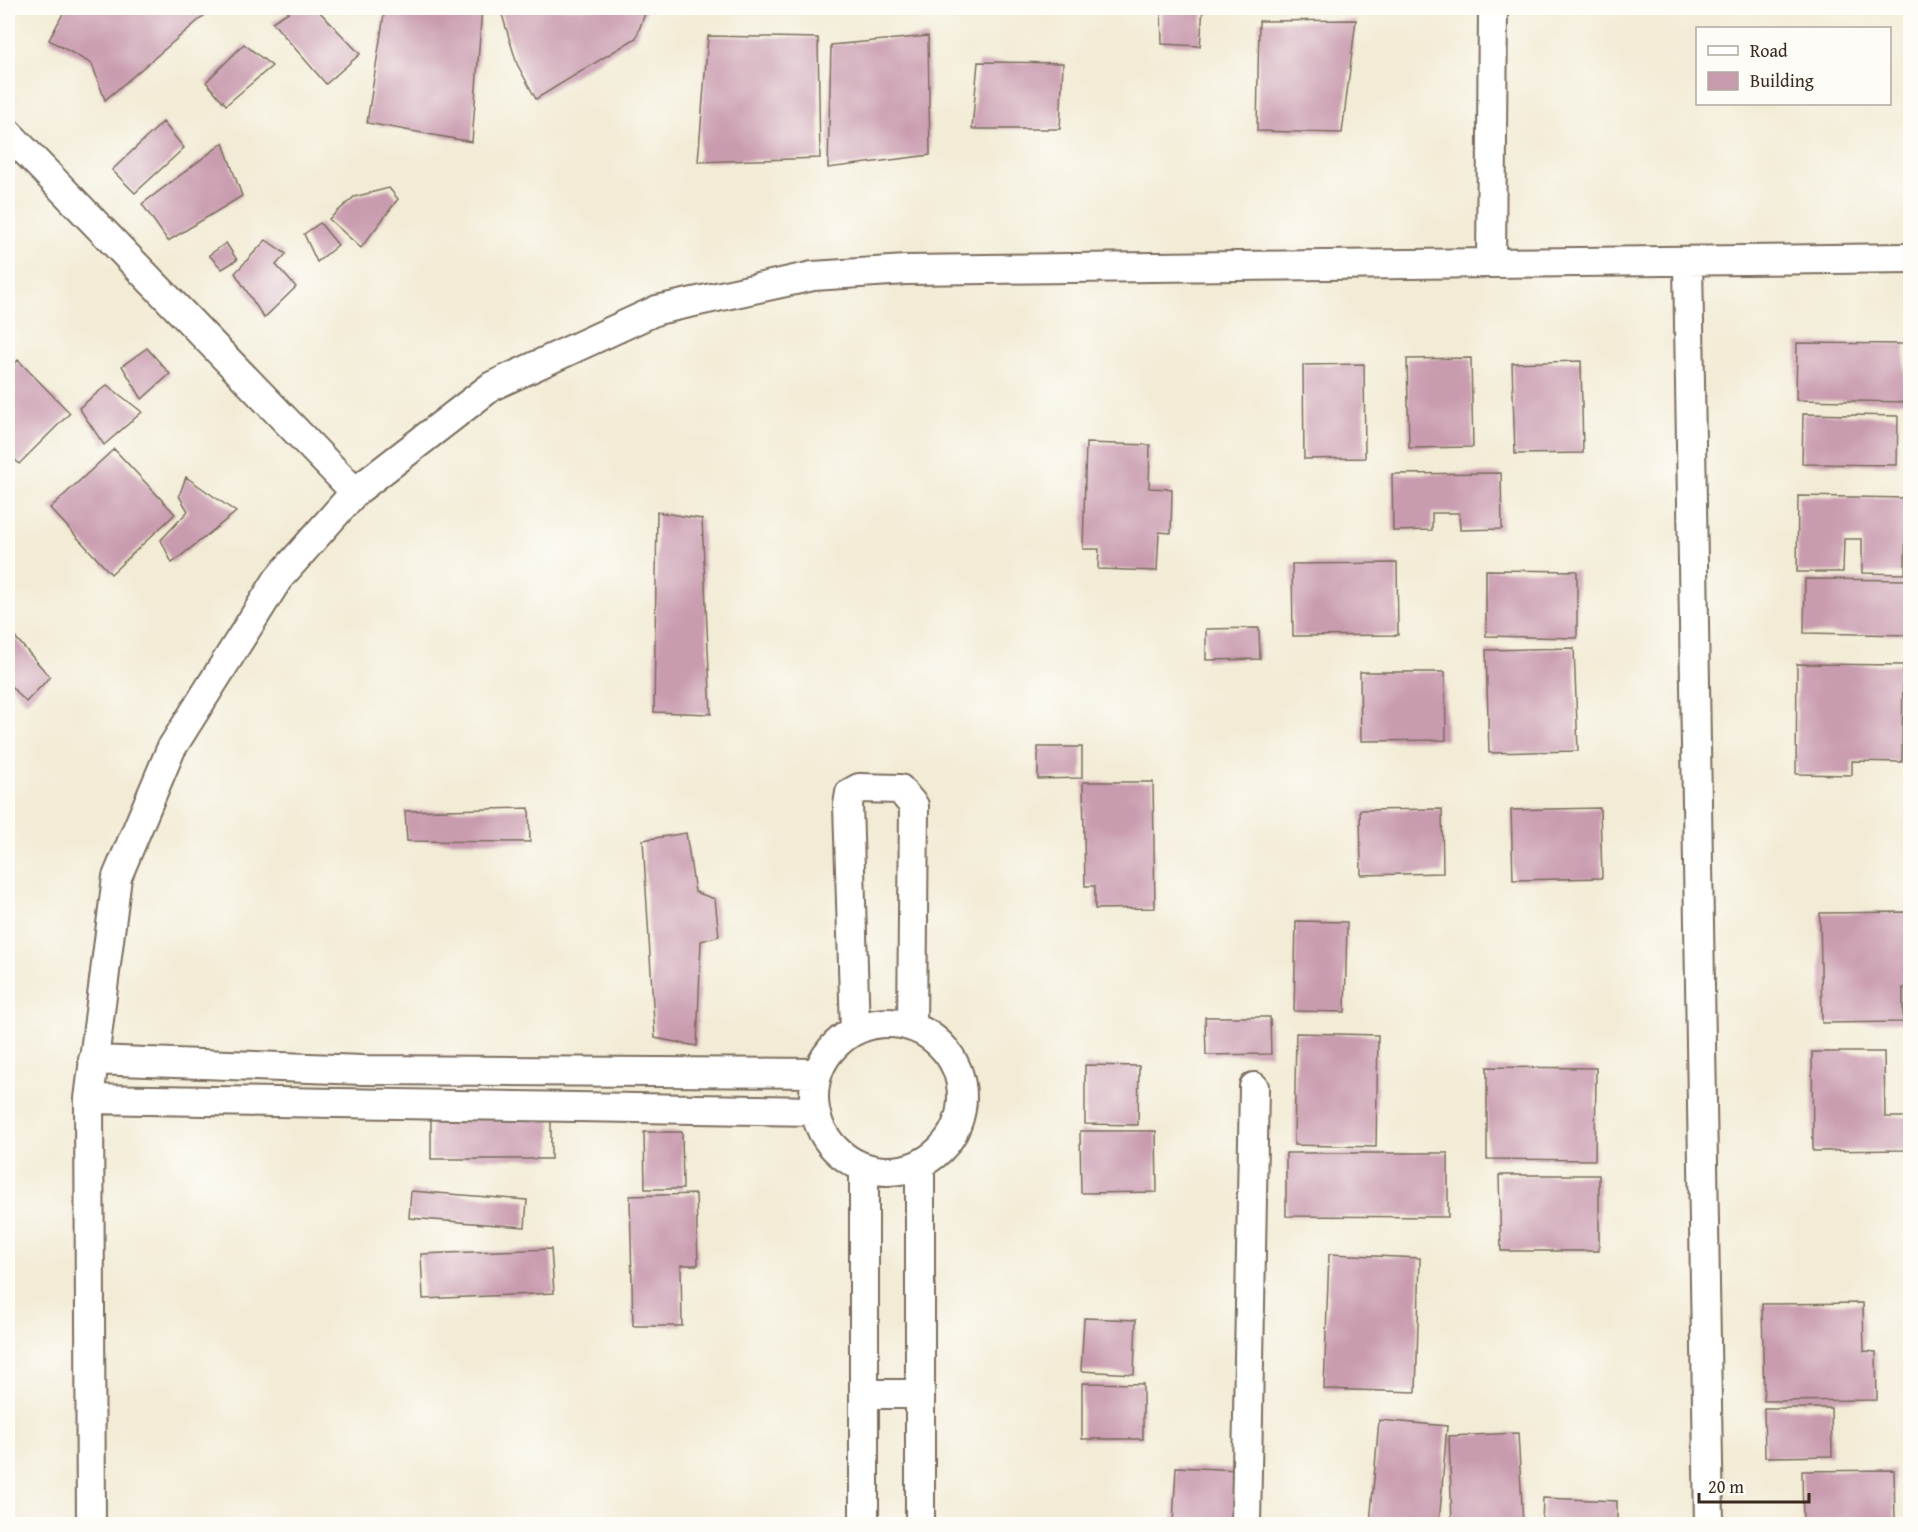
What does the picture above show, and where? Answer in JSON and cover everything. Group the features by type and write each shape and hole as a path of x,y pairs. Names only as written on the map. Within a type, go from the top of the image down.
{"street":[{"path":"1491,262 1493,8"},
{"path":"8,134 355,492"},
{"path":"91,1524 90,1099 117,877 171,749 278,579 355,492 492,386 657,310 813,276 906,270 1491,262 1688,263 1911,258"},
{"path":"1688,263 1709,1524"},
{"path":"855,1030 848,805 850,793 859,788 900,789 914,806 912,1027"},
{"path":"893,1023 912,1027 929,1036 944,1049 955,1065 962,1103 958,1122 949,1139 936,1154 920,1164 902,1170 883,1172 864,1168 832,1146 821,1130 815,1111 814,1092 818,1073 833,1048 855,1030 893,1023"},
{"path":"93,1060 363,1070 818,1073"},
{"path":"363,1070 363,1105"},
{"path":"717,1110 718,1071"},
{"path":"1246,1524 1254,1087"},
{"path":"90,1099 815,1111"},
{"path":"920,1164 920,1524"},
{"path":"864,1168 866,1394 864,1524"},
{"path":"866,1394 920,1394"}],"building":[{"path":"8,8 19,8 8,19"},
{"path":"66,8 213,8 105,100 92,64 49,40"},
{"path":"295,8 316,8 360,54 326,84 272,22"},
{"path":"385,8 482,8 472,142 367,123"},
{"path":"500,8 647,8 636,38 536,99 517,64"},
{"path":"1161,8 1203,8 1200,46 1162,44"},
{"path":"1356,20 1342,133 1257,131 1259,21"},
{"path":"708,36 818,38 820,158 698,162"},
{"path":"928,36 930,155 828,168 831,45"},
{"path":"244,44 272,66 226,105 206,82"},
{"path":"978,62 1063,63 1060,129 972,129"},
{"path":"163,122 184,148 135,193 112,170"},
{"path":"223,143 242,196 168,241 142,204"},
{"path":"389,188 398,199 361,248 329,219 354,197"},
{"path":"320,223 338,245 317,262 304,234"},
{"path":"266,240 286,254 276,265 296,287 264,318 235,273"},
{"path":"226,243 237,260 222,269 209,255"},
{"path":"1797,343 1905,344 1905,402 1796,400"},
{"path":"147,348 170,374 142,399 122,366"},
{"path":"1471,358 1473,447 1409,448 1407,359"},
{"path":"18,360 70,413 19,464 8,452 8,371"},
{"path":"1581,361 1583,453 1515,454 1512,363"},
{"path":"1364,364 1365,458 1304,459 1303,365"},
{"path":"107,385 142,412 104,445 79,408"},
{"path":"1803,414 1898,416 1897,465 1802,464"},
{"path":"1086,443 1150,445 1149,488 1172,489 1171,533 1159,532 1157,571 1098,569 1099,549 1083,549"},
{"path":"114,449 175,514 111,574 50,508"},
{"path":"1501,473 1502,529 1460,530 1459,513 1432,513 1432,530 1393,531 1392,474"},
{"path":"186,477 236,512 172,563 161,540 188,511 179,496"},
{"path":"1798,496 1906,498 1905,574 1862,573 1862,539 1844,539 1843,572 1797,572"},
{"path":"657,512 702,519 711,714 654,712"},
{"path":"1397,563 1398,635 1293,636 1292,564"},
{"path":"1486,570 1577,571 1577,638 1486,636"},
{"path":"1805,579 1910,580 1910,635 1804,633"},
{"path":"1259,628 1260,659 1206,660 1206,629"},
{"path":"8,629 50,677 26,702 8,683"},
{"path":"1574,648 1578,751 1489,753 1486,650"},
{"path":"1797,664 1903,665 1902,762 1852,761 1852,775 1796,774"},
{"path":"1360,672 1445,672 1446,740 1361,741"},
{"path":"1038,747 1082,747 1082,778 1038,779"},
{"path":"1083,782 1153,782 1155,908 1095,909 1095,886 1085,886"},
{"path":"529,808 530,842 407,841 405,811"},
{"path":"1600,808 1602,878 1513,880 1511,810"},
{"path":"1442,809 1443,873 1361,875 1360,810"},
{"path":"686,833 695,892 715,899 719,936 701,941 697,1046 655,1038 643,840"},
{"path":"1910,912 1910,988 1903,988 1903,1022 1822,1023 1820,913"},
{"path":"1296,921 1347,922 1345,1012 1294,1011"},
{"path":"1205,1017 1270,1017 1271,1054 1206,1055"},
{"path":"1296,1033 1378,1035 1376,1147 1294,1145"},
{"path":"1812,1052 1884,1052 1885,1117 1910,1117 1910,1150 1813,1151"},
{"path":"1085,1065 1139,1066 1138,1125 1085,1124"},
{"path":"1487,1067 1596,1068 1595,1160 1487,1159"},
{"path":"431,1112 551,1112 551,1159 431,1159"},
{"path":"1080,1131 1156,1131 1157,1192 1081,1193"},
{"path":"644,1132 682,1132 683,1189 645,1189"},
{"path":"1286,1153 1448,1153 1448,1217 1286,1216"},
{"path":"1499,1175 1599,1175 1599,1251 1501,1251"},
{"path":"411,1191 527,1200 525,1227 409,1218"},
{"path":"696,1194 698,1265 681,1265 682,1326 633,1326 630,1196"},
{"path":"551,1249 554,1293 423,1299 421,1254"},
{"path":"1329,1254 1420,1258 1416,1392 1324,1389"},
{"path":"1863,1303 1864,1351 1876,1352 1877,1400 1764,1401 1762,1304"},
{"path":"1084,1318 1136,1320 1134,1374 1081,1371"},
{"path":"1082,1383 1143,1384 1143,1439 1082,1439"},
{"path":"1764,1408 1831,1408 1832,1456 1765,1457"},
{"path":"1379,1420 1447,1426 1439,1524 1370,1524"},
{"path":"1518,1433 1523,1524 1452,1524 1449,1436"},
{"path":"1176,1467 1239,1470 1237,1524 1173,1524"},
{"path":"1894,1470 1895,1524 1803,1524 1802,1471"},
{"path":"1543,1498 1617,1501 1617,1524 1542,1524"}]}
